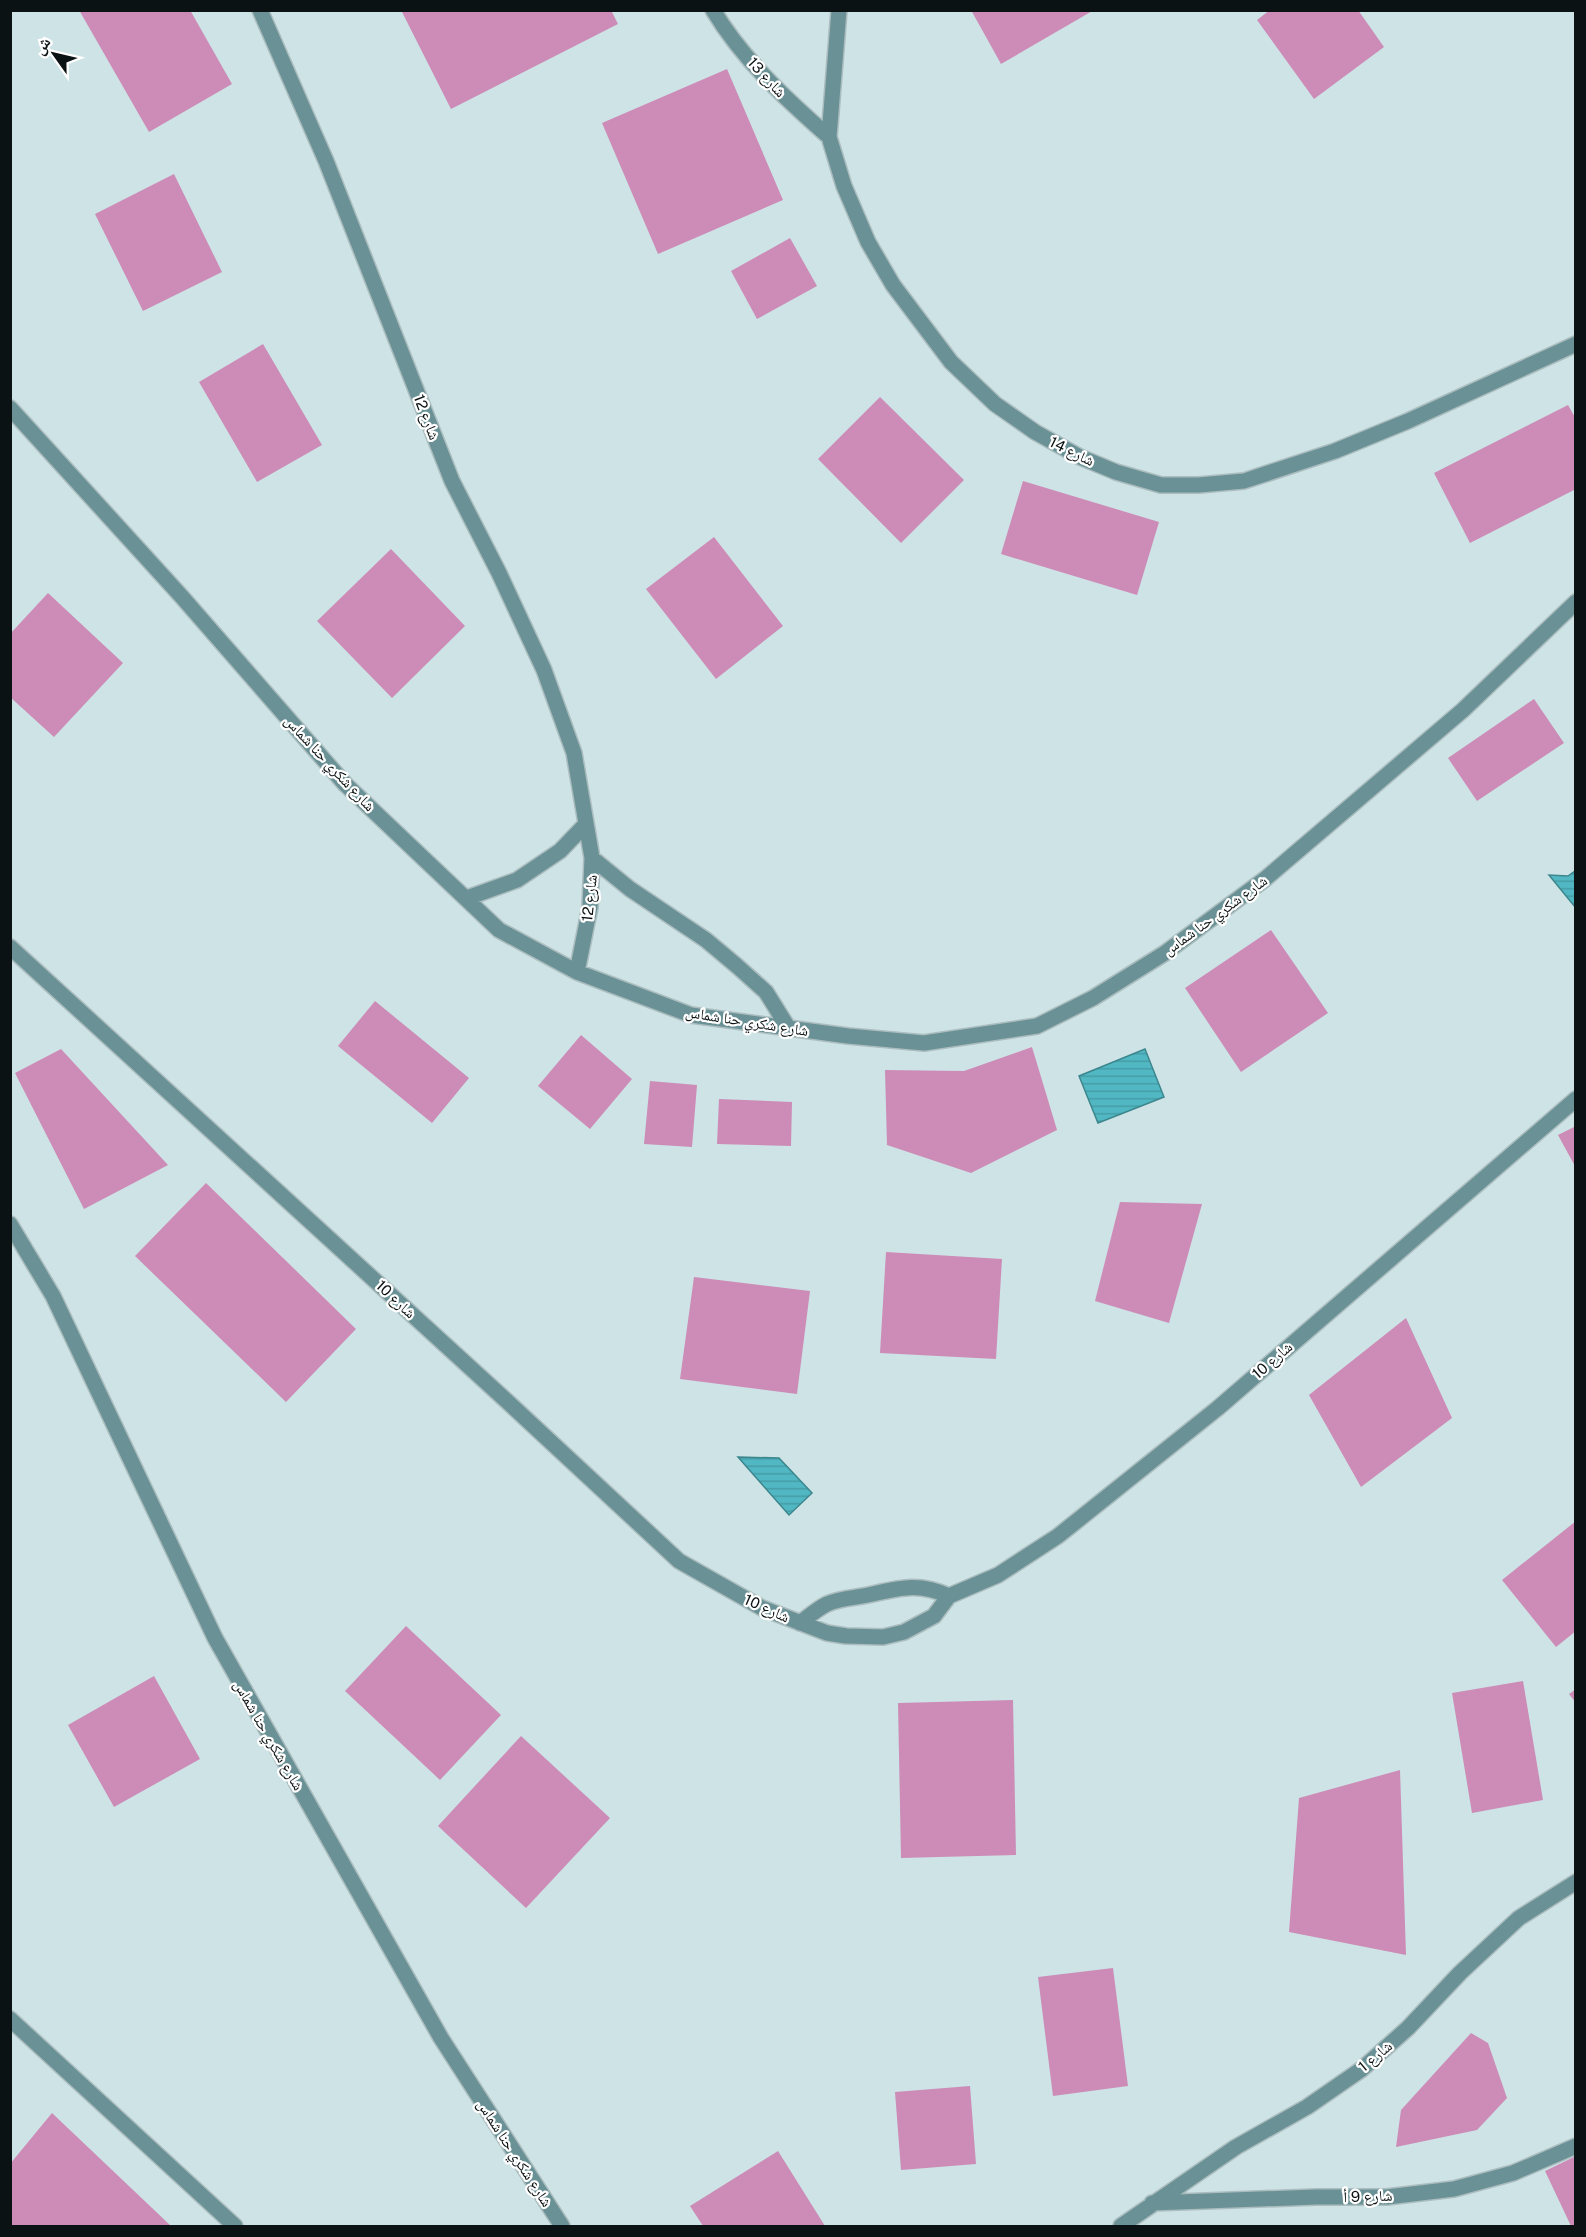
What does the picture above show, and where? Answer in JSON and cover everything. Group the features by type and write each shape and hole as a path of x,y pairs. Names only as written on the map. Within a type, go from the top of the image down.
{"street":[{"name":"شارع 12","path":"260,10 326,161 453,481 544,670 574,753 592,858 590,907 577,972"},
{"name":"شارع 13","path":"713,10 725,32 760,72 829,137"},
{"name":"شارع 14","path":"839,10 829,137 844,186 868,242 893,285 951,362 995,404 1035,432 1080,456 1116,472 1161,485 1244,481 1281,470 1408,422 1575,344"},
{"name":"شارع شكري حنا شماس","path":"10,408 182,597 345,783 499,930 577,972 691,1015 789,1029 924,1043 1037,1026 1093,998 1165,952 1265,879 1462,710 1575,602"},
{"path":"467,898 517,880 560,851 586,824"},
{"path":"592,858 630,889 706,940 737,966 766,992 789,1029"},
{"name":"شارع 10","path":"10,947 679,1561 762,1608 827,1633 846,1636 883,1636 904,1632 934,1616 950,1596 998,1575 1058,1536 1218,1408 1575,1098"},
{"name":"شارع شكري حنا شماس","path":"10,1224 53,1296 215,1638 441,2038 562,2226"},
{"name":"شارع 10","path":"800,1623 825,1605 842,1599 897,1588 920,1586 950,1596"},
{"name":"شارع 1","path":"1121,2226 1236,2147 1307,2107 1362,2069 1408,2028 1460,1973 1519,1918 1575,1882"},
{"path":"10,2019 234,2226"},
{"name":"شارع 9 أ","path":"1152,2203 1271,2198 1387,2197 1454,2189 1513,2173 1575,2146"}],"water":[{"path":"1575,871 1575,907 1549,875 1568,876"},
{"path":"1145,1049 1164,1097 1098,1123 1079,1076"},
{"path":"738,1457 779,1458 812,1493 789,1515"}],"building":[{"path":"79,10 190,10 232,84 149,132"},
{"path":"401,10 611,10 618,24 451,109"},
{"path":"971,10 1094,10 1001,64"},
{"path":"1270,10 1358,10 1384,47 1314,99 1257,20"},
{"path":"727,69 783,200 658,254 602,123"},
{"path":"174,174 222,272 143,311 95,214"},
{"path":"790,238 817,286 757,319 731,271"},
{"path":"263,344 322,445 257,482 199,382"},
{"path":"880,397 964,480 901,543 818,459"},
{"path":"1568,405 1576,419 1576,489 1470,543 1434,473"},
{"path":"1023,481 1159,522 1137,595 1001,554"},
{"path":"714,537 783,626 716,679 646,589"},
{"path":"391,549 465,626 392,698 317,621"},
{"path":"48,593 123,663 54,737 10,697 10,634"},
{"path":"1534,699 1564,743 1477,801 1448,758"},
{"path":"1271,930 1328,1013 1241,1072 1185,988"},
{"path":"375,1001 469,1078 432,1123 338,1046"},
{"path":"581,1035 632,1079 590,1129 538,1086"},
{"path":"1032,1047 1057,1130 971,1173 887,1145 885,1070 964,1071"},
{"path":"61,1049 168,1165 84,1209 15,1073"},
{"path":"650,1081 697,1085 692,1147 644,1144"},
{"path":"719,1099 792,1102 791,1146 717,1144"},
{"path":"1576,1126 1576,1168 1558,1135"},
{"path":"206,1183 356,1329 286,1402 135,1256"},
{"path":"1120,1202 1202,1204 1169,1323 1095,1301"},
{"path":"886,1252 1002,1259 996,1359 880,1353"},
{"path":"694,1277 810,1291 797,1394 680,1379"},
{"path":"1406,1318 1452,1418 1361,1487 1309,1395"},
{"path":"1576,1521 1576,1631 1556,1647 1502,1580"},
{"path":"406,1626 501,1715 440,1780 345,1691"},
{"path":"154,1676 200,1759 114,1807 68,1725"},
{"path":"1523,1681 1543,1800 1472,1813 1452,1693"},
{"path":"1576,1689 1576,1703 1569,1694"},
{"path":"1013,1700 1016,1855 901,1858 898,1703"},
{"path":"521,1736 610,1818 526,1908 438,1826"},
{"path":"1400,1770 1406,1955 1289,1932 1299,1798"},
{"path":"1113,1968 1128,2086 1053,2096 1038,1977"},
{"path":"1471,2033 1488,2043 1507,2098 1477,2130 1396,2147 1401,2110"},
{"path":"970,2086 976,2164 901,2170 895,2092"},
{"path":"52,2113 171,2226 10,2226 10,2164"},
{"path":"778,2151 825,2226 703,2226 690,2206"},
{"path":"1576,2156 1576,2226 1571,2226 1545,2171"}]}
